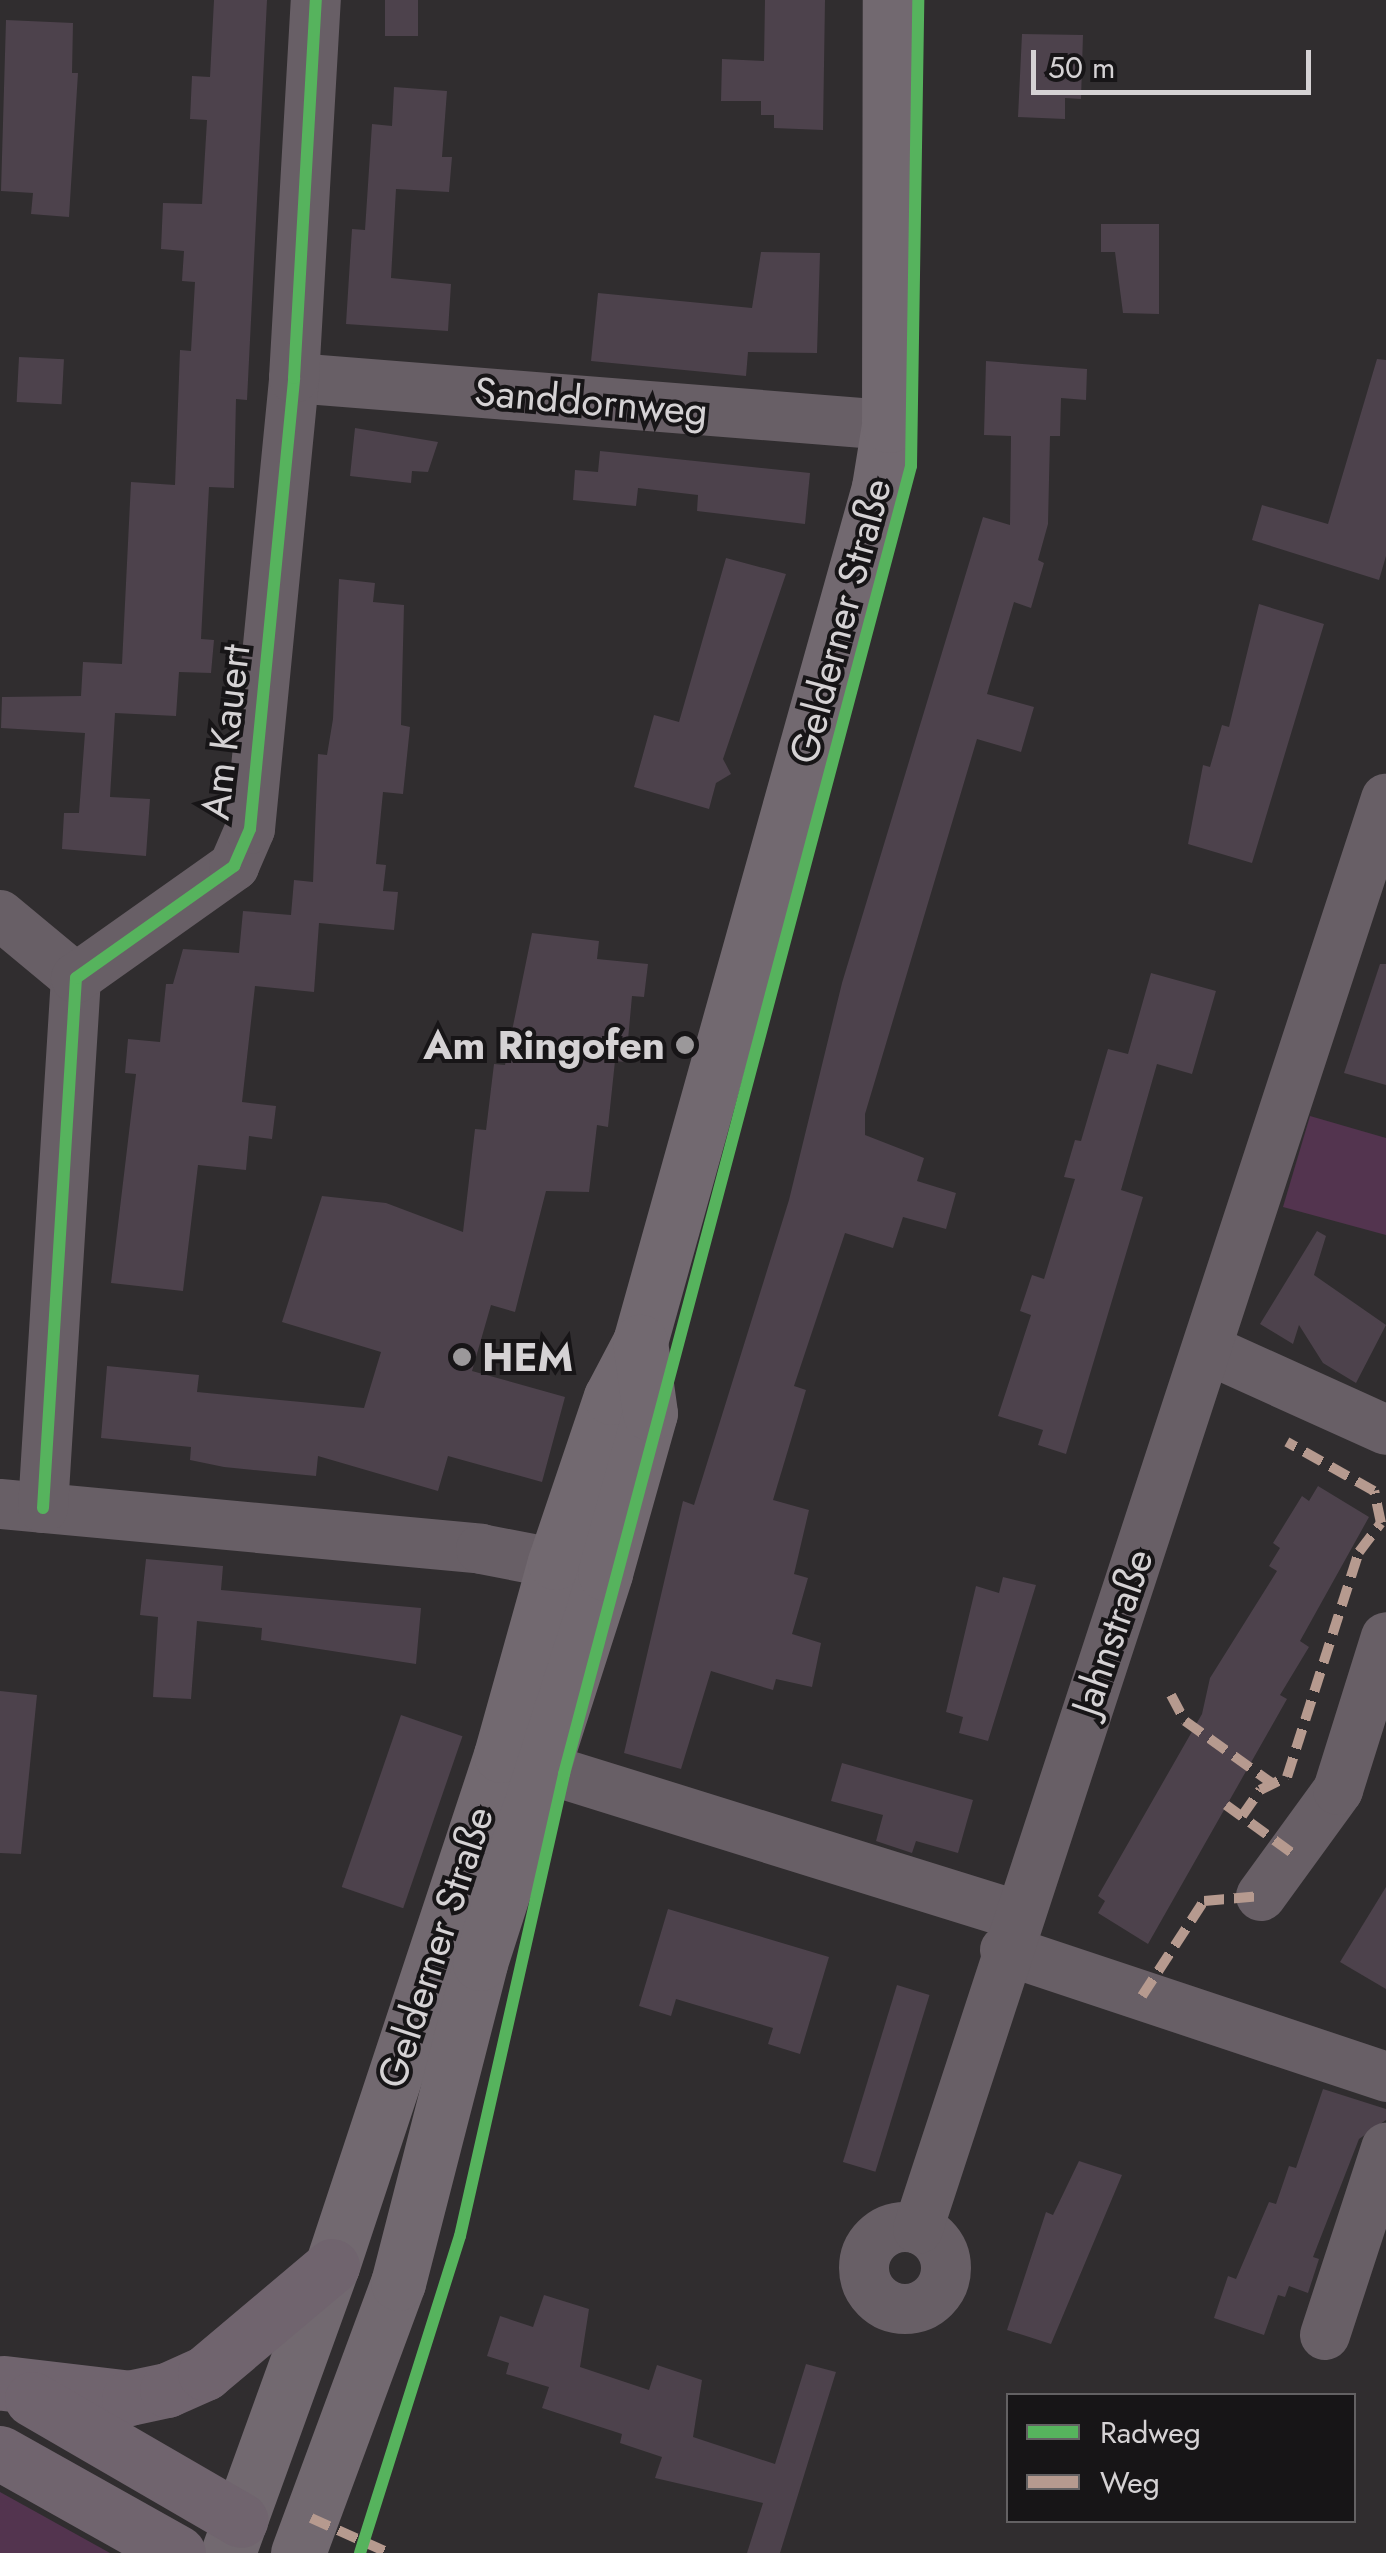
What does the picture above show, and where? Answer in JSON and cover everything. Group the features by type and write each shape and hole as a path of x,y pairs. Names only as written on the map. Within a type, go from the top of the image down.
{"highway":[{"path":"2,2382 129,2398 167,2390 232,2353 332,2266"},
{"path":"2,2382 234,2536"},
{"path":"0,2453 178,2553"}],"main road":[{"name":"Gelderner Straße","path":"234,2536 520,1761 580,1568 611,1397 640,1342 878,486 888,425 890,0"},
{"name":"Gelderner Straße","path":"295,2553 398,2283 520,1761"},
{"path":"234,2536 295,2553"}],"street":[{"name":"Am Kauert","path":"76,978 234,866 250,829 294,378 316,0"},
{"name":"Sanddornweg","path":"294,378 888,425"},
{"name":"Jahnstraße","path":"918,2229 1010,1933 1207,1349 1386,799"},
{"path":"0,915 76,978 21,1506 580,1568"},
{"path":"1207,1349 1386,1430"},
{"path":"1260,1896 1338,1790 1386,1638"},
{"path":"520,1761 1010,1933 1386,2077"},
{"path":"1325,2334 1386,2148"}],"shaded area":[{"path":"1310,1116 1386,1138 1386,1235 1283,1207"},
{"path":"0,2492 110,2553 0,2553"}],"building":[{"path":"214,0 267,0 247,400 236,399 234,488 209,487 201,639 214,640 211,673 179,672 176,716 115,713 110,797 150,799 146,856 62,849 64,813 79,813 85,733 1,728 2,697 81,696 83,662 122,664 131,482 175,485 180,350 191,351 195,282 182,281 184,251 161,249 163,203 202,204 207,120 190,119 192,76 210,77"},
{"path":"385,0 418,0 418,36 385,36"},
{"path":"765,0 825,0 823,130 774,128 774,115 761,115 761,101 721,101 722,59 764,61"},
{"path":"6,20 73,23 72,73 78,73 69,217 31,214 33,193 1,191"},
{"path":"1022,34 1083,35 1081,99 1065,98 1065,119 1018,117"},
{"path":"394,87 447,91 442,157 452,157 449,192 396,189 391,278 451,284 448,331 346,324 352,229 365,230 372,124 392,126"},
{"path":"1101,224 1159,224 1159,314 1123,313 1115,252 1101,252"},
{"path":"761,252 820,253 817,353 748,352 746,376 591,361 598,293 752,308"},
{"path":"19,357 64,359 62,404 17,402"},
{"path":"1377,359 1386,360 1386,556 1379,580 1252,540 1262,505 1328,524"},
{"path":"986,361 1087,369 1086,400 1061,398 1060,436 1050,436 1048,524 1038,560 1044,563 1031,608 1014,602 987,694 1034,707 1021,752 977,739 865,1114 865,1135 924,1158 917,1181 956,1193 946,1229 903,1217 893,1248 845,1233 794,1386 806,1390 773,1500 809,1510 794,1574 808,1578 792,1634 821,1643 812,1687 776,1679 773,1690 711,1671 681,1769 624,1753 683,1501 694,1505 789,1200 842,983 983,517 1010,525 1011,436 984,435"},
{"path":"355,428 438,442 428,472 412,471 411,483 350,476"},
{"path":"600,451 810,473 805,524 697,511 698,495 638,488 636,506 573,500 575,470 598,472"},
{"path":"726,558 786,574 723,759 731,774 716,783 709,809 634,787 654,715 679,722"},
{"path":"339,579 375,583 373,602 404,605 401,725 410,727 403,794 383,792 376,864 386,865 383,891 398,892 394,930 319,923 314,992 255,986 242,1102 276,1106 272,1139 249,1136 246,1170 198,1165 183,1291 111,1283 136,1074 125,1073 128,1039 160,1042 166,984 173,984 183,949 239,953 243,911 291,915 294,880 313,882 318,754 327,755 333,719"},
{"path":"1259,604 1324,624 1252,863 1188,844 1203,765 1210,767 1222,725 1229,727"},
{"path":"532,933 599,941 597,959 648,964 644,997 632,996 626,1062 615,1061 608,1127 597,1125 589,1192 546,1191 515,1312 491,1305 472,1371 565,1397 542,1482 448,1456 438,1491 318,1456 316,1476 224,1467 190,1460 191,1447 101,1438 107,1366 199,1375 197,1392 364,1408 381,1352 282,1322 322,1196 386,1203 463,1232 475,1129 486,1130 494,1064 505,1065"},
{"path":"1380,964 1386,964 1386,1085 1344,1073"},
{"path":"1151,973 1216,991 1192,1074 1157,1064 1121,1190 1143,1197 1066,1454 1038,1445 1043,1430 998,1416 1031,1315 1020,1311 1032,1275 1044,1279 1075,1179 1064,1177 1075,1140 1081,1141 1108,1049 1128,1054"},
{"path":"1317,1231 1326,1236 1314,1275 1386,1325 1356,1383 1323,1363 1299,1325 1293,1344 1260,1324"},
{"path":"1318,1486 1369,1517 1300,1641 1309,1647 1280,1695 1287,1699 1148,1944 1098,1913 1105,1901 1098,1896 1202,1714 1210,1678 1277,1571 1269,1566 1280,1548 1273,1543 1302,1496 1309,1501"},
{"path":"146,1559 223,1566 221,1590 421,1608 416,1664 261,1640 262,1628 197,1621 191,1699 153,1697 158,1617 140,1615"},
{"path":"1003,1577 1036,1585 988,1741 959,1733 963,1717 946,1712 976,1586 999,1593"},
{"path":"0,1691 37,1695 21,1854 0,1853"},
{"path":"401,1715 462,1736 403,1908 342,1887"},
{"path":"842,1763 973,1800 958,1853 916,1841 912,1853 876,1841 883,1815 831,1801"},
{"path":"1386,1887 1386,1989 1340,1962"},
{"path":"668,1909 829,1957 800,2054 768,2044 773,2028 676,1999 671,2016 639,2006"},
{"path":"897,1985 930,1995 875,2172 843,2162"},
{"path":"1323,2089 1386,2109 1386,2120 1359,2139 1313,2257 1319,2259 1308,2293 1289,2286 1285,2297 1278,2295 1264,2335 1214,2318 1228,2276 1236,2279 1269,2202 1276,2204 1289,2166 1296,2168"},
{"path":"1079,2161 1122,2175 1051,2344 1007,2330 1046,2212 1053,2215"},
{"path":"544,2295 589,2309 580,2367 649,2390 657,2365 702,2380 693,2437 775,2464 806,2364 836,2372 780,2553 747,2553 763,2503 655,2478 662,2457 620,2443 622,2434 542,2408 549,2387 506,2374 509,2363 487,2356 500,2316 533,2327"}],"marked path":[{"path":"1242,1816 1260,1790 1287,1777 1359,1552 1381,1523 1374,1491 1287,1442"},
{"path":"1171,1695 1185,1721 1273,1784"},
{"path":"1226,1805 1292,1853"},
{"path":"1142,1996 1204,1901 1261,1896"},
{"path":"311,2518 389,2553"}],"cycle path":[{"path":"43,1508 76,978 234,866 250,829 294,378 316,0"},
{"path":"360,2553 460,2236 564,1774 911,466 918,0"}],"place":[{"name":"Am Ringofen","path":"685,1045"},
{"name":"HEM","path":"462,1357"}]}
